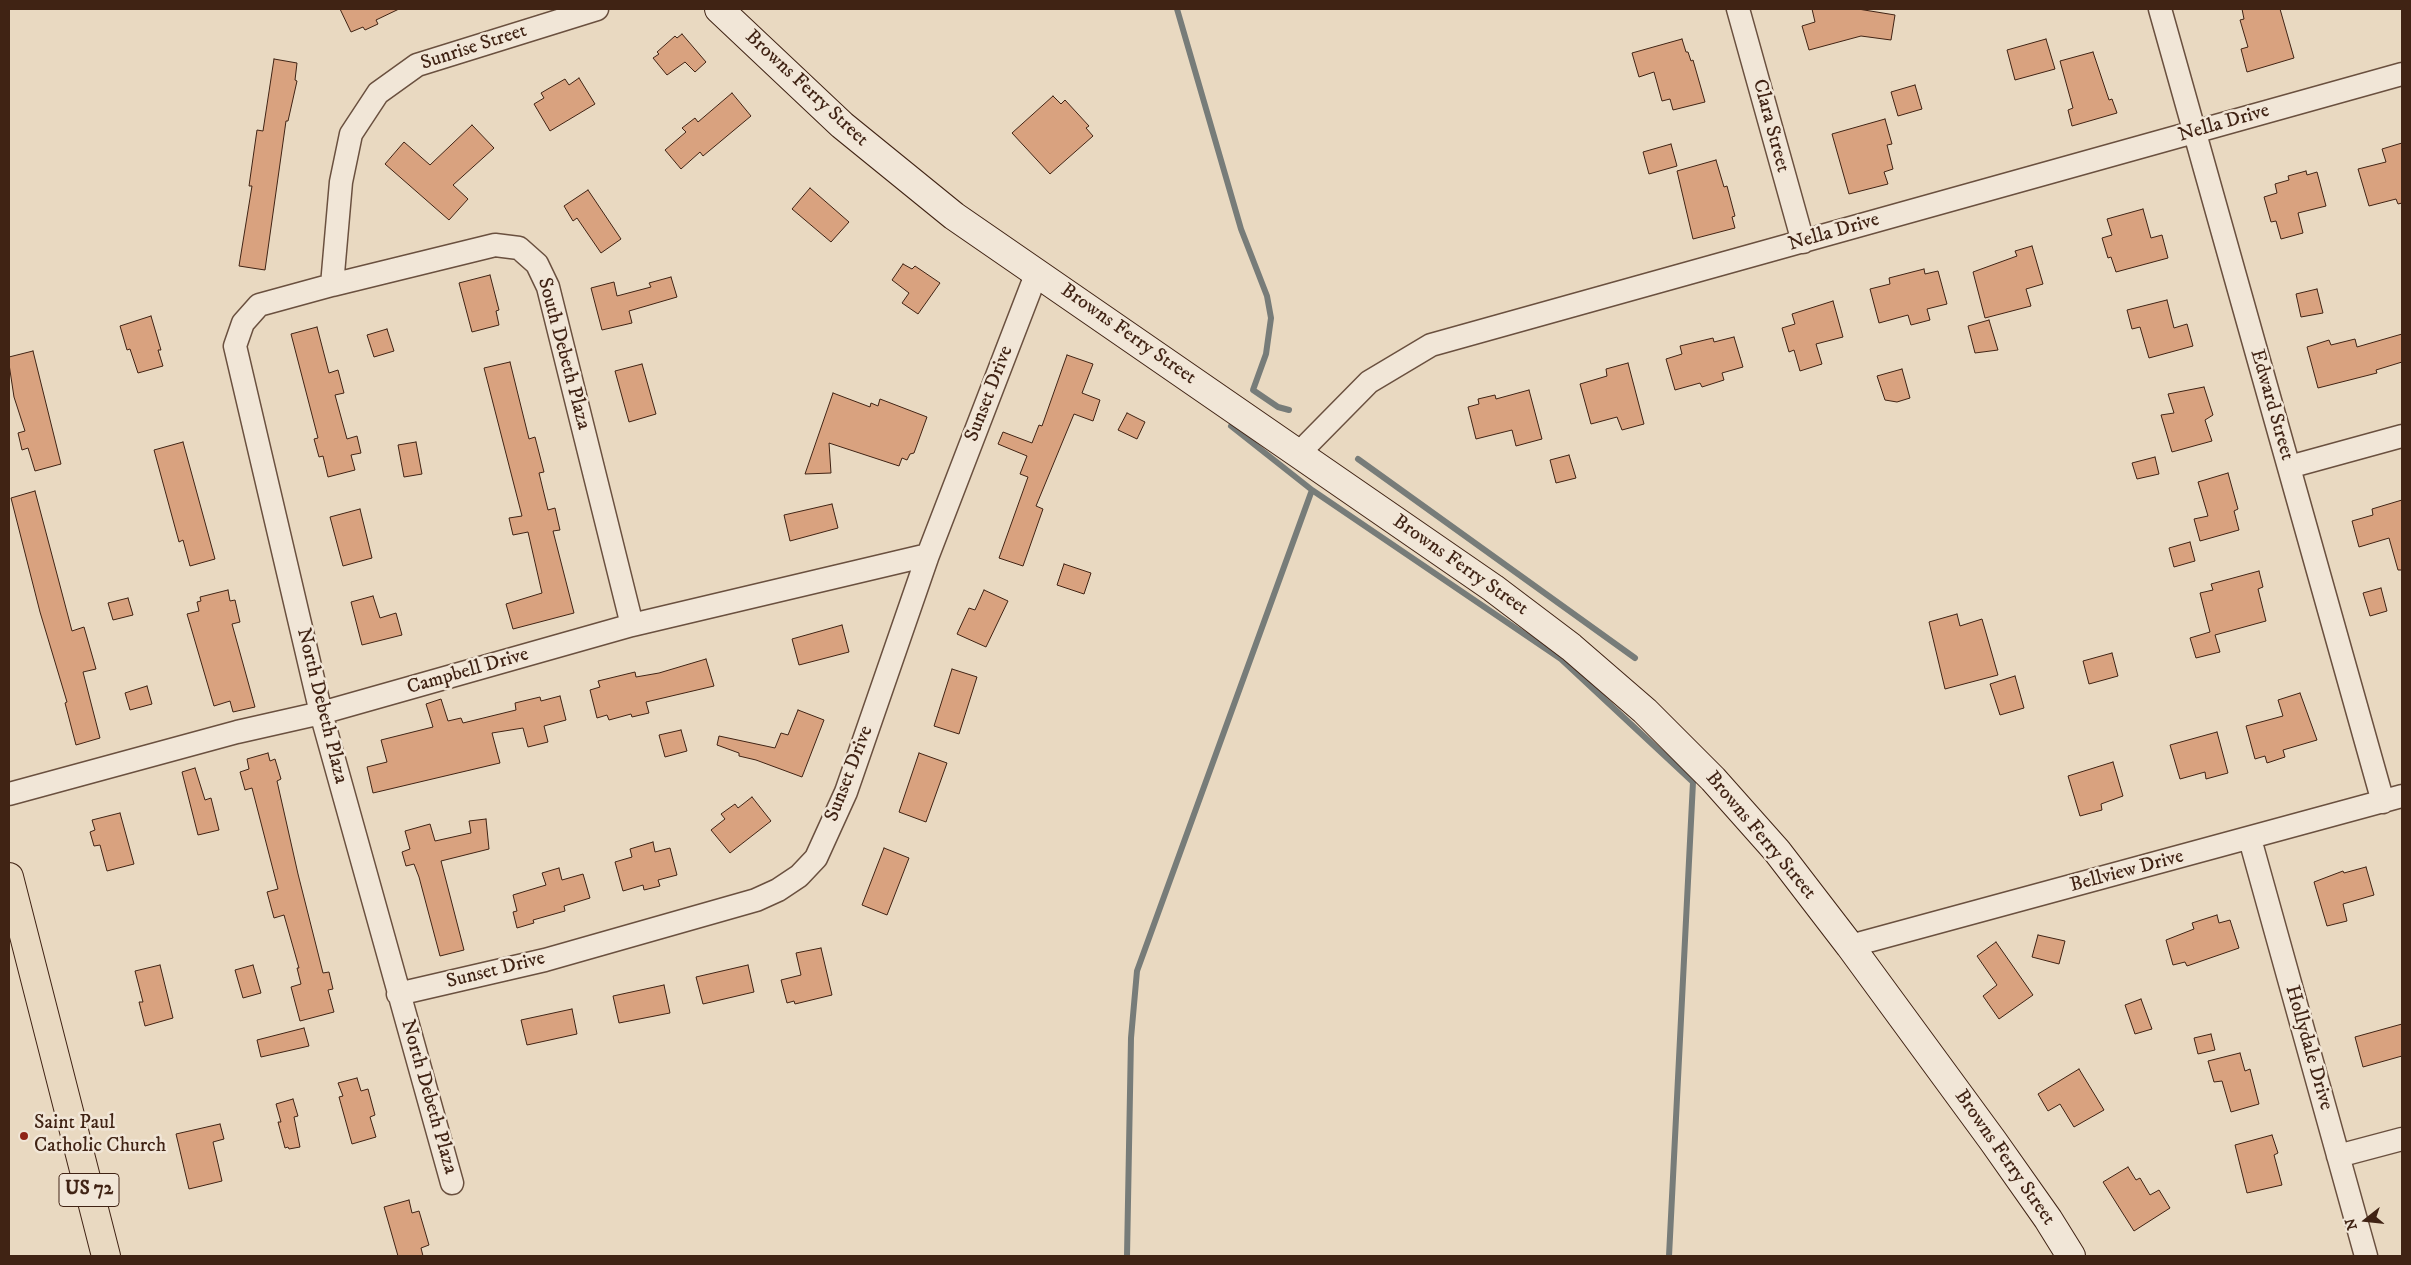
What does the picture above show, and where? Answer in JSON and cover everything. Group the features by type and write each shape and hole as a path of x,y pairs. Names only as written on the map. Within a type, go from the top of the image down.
{"highway":[{"name":"US 72","path":"9,877 106,1256"}],"street":[{"name":"Sunrise Street","path":"332,285 341,182 351,134 378,93 417,65 597,9"},
{"name":"Browns Ferry Street","path":"720,9 842,125 954,216 1493,588 1571,646 1645,711 1713,780 1777,851 1850,946 1998,1148 2048,1219 2071,1256"},
{"name":"Clara Street","path":"1738,9 1803,242"},
{"name":"Edward Street","path":"2160,9 2196,131 2215,207 2289,467 2392,799"},
{"name":"Nella Drive","path":"1298,453 1369,382 1431,345 2402,74"},
{"name":"South Debeth Plaza","path":"332,285 495,245 518,248 537,264 548,287 632,625"},
{"name":"Sunset Drive","path":"398,994 545,960 756,900 778,890 799,876 816,858 846,792 928,555 1037,272"},
{"name":"North Debeth Plaza","path":"332,285 259,305 243,323 235,346 321,713 452,1183"},
{"path":"2289,467 2402,436"},
{"name":"Campbell Drive","path":"9,794 238,732 321,713 632,625 928,555"},
{"name":"Bellview Drive","path":"1850,946 2392,799"},
{"name":"Hollydale Drive","path":"2250,839 2366,1256"},
{"path":"2338,1156 2402,1139"}],"building":[{"path":"340,9 399,9 376,20 378,24 365,30 363,27 351,32"},
{"path":"1812,9 1858,9 1895,15 1891,40 1861,36 1809,50 1802,26 1815,22"},
{"path":"2242,9 2280,9 2294,58 2247,72 2241,49 2248,47 2240,20 2244,19"},
{"path":"682,34 706,62 695,72 685,62 667,75 653,58 675,36 677,38"},
{"path":"1682,39 1686,52 1688,52 1691,61 1693,60 1705,102 1673,110 1670,99 1662,101 1654,72 1639,77 1632,53"},
{"path":"2046,39 2055,69 2015,80 2007,50"},
{"path":"2093,52 2109,100 2112,99 2117,113 2072,126 2068,110 2073,108 2060,61"},
{"path":"274,59 297,63 295,80 297,81 288,121 286,121 265,270 239,266 252,186 249,186 257,130 263,131"},
{"path":"579,78 595,104 550,131 534,104 544,98 541,93 565,79 569,85"},
{"path":"1915,85 1922,109 1898,116 1891,92"},
{"path":"732,93 751,116 703,156 700,152 681,169 665,150 686,132 682,128 695,118 698,122"},
{"path":"1053,96 1061,104 1065,100 1089,126 1086,128 1093,136 1050,174 1012,133"},
{"path":"1885,119 1892,144 1887,145 1893,169 1884,172 1888,184 1849,194 1832,134"},
{"path":"472,125 494,148 453,185 468,199 449,220 385,164 404,142 430,165"},
{"path":"2402,143 2402,203 2398,204 2396,199 2369,206 2358,169 2386,162 2382,149"},
{"path":"1671,144 1677,166 1649,174 1643,152"},
{"path":"1716,160 1724,187 1727,186 1735,216 1732,217 1735,228 1693,239 1677,171"},
{"path":"2306,171 2307,175 2317,172 2326,206 2298,213 2303,233 2281,239 2276,221 2271,222 2264,197 2277,193 2275,184 2289,180 2288,176"},
{"path":"810,188 849,222 831,242 792,209"},
{"path":"588,190 621,239 601,253 577,218 573,221 564,206"},
{"path":"2143,209 2151,238 2162,235 2168,258 2116,272 2111,257 2108,258 2102,238 2112,235 2107,219"},
{"path":"2032,246 2043,284 2026,289 2031,306 1985,318 1973,272 2017,256 2015,251"},
{"path":"903,264 912,269 915,266 940,283 918,314 902,303 909,293 892,280"},
{"path":"1924,269 1925,274 1938,271 1947,304 1927,309 1930,320 1911,325 1908,315 1879,323 1870,289 1890,284 1889,278"},
{"path":"490,275 499,310 496,311 499,325 472,332 459,283"},
{"path":"671,277 677,297 629,311 632,323 602,330 591,288 614,282 617,296 651,287 649,283"},
{"path":"2317,289 2323,313 2301,317 2296,294"},
{"path":"2167,300 2174,328 2187,324 2193,346 2149,358 2140,327 2132,329 2127,310"},
{"path":"1833,301 1843,337 1816,344 1822,364 1800,371 1794,350 1789,352 1782,328 1795,324 1792,314"},
{"path":"151,316 161,350 158,350 163,366 138,373 130,349 127,350 120,326"},
{"path":"1989,320 1998,350 1975,353 1968,326"},
{"path":"317,327 329,373 338,370 344,393 335,395 347,439 357,436 361,453 351,455 355,470 328,477 323,456 319,457 314,439 318,438 291,334"},
{"path":"387,329 394,351 374,357 367,335"},
{"path":"2402,334 2402,362 2376,370 2377,373 2318,388 2307,347 2329,340 2331,345 2355,339 2357,347"},
{"path":"1734,337 1743,367 1722,373 1724,380 1702,387 1700,383 1675,390 1666,359 1682,354 1680,346 1713,338 1714,342"},
{"path":"33,351 61,464 35,471 28,448 22,450 18,433 25,431 14,397 9,364 9,357"},
{"path":"1067,355 1093,364 1082,393 1100,400 1093,421 1074,414 1036,506 1043,509 1023,566 999,558 1028,477 1020,474 1027,456 998,444 1003,432 1032,443 1039,425 1042,426"},
{"path":"510,362 529,439 535,437 544,472 539,473 548,510 555,508 560,530 553,531 574,613 513,629 506,604 542,593 528,532 513,535 509,518 522,516 484,368"},
{"path":"1628,363 1644,424 1622,430 1617,417 1591,424 1580,384 1607,376 1606,369"},
{"path":"642,364 656,414 629,422 615,371"},
{"path":"1902,369 1910,398 1897,402 1885,400 1877,376"},
{"path":"2204,387 2213,415 2205,420 2212,441 2172,452 2161,415 2174,413 2168,394"},
{"path":"1529,390 1542,439 1516,446 1512,430 1476,439 1468,407 1479,404 1478,399 1495,395 1496,399"},
{"path":"833,393 870,407 871,403 878,406 880,399 927,417 914,453 910,454 907,460 902,458 899,466 829,443 831,473 805,474"},
{"path":"1127,413 1145,422 1137,439 1118,430"},
{"path":"183,442 215,559 190,566 183,540 179,542 154,450"},
{"path":"416,442 422,474 404,477 398,445"},
{"path":"1569,455 1576,478 1556,483 1550,460"},
{"path":"2155,457 2159,474 2137,479 2132,463"},
{"path":"2228,473 2238,509 2234,511 2239,530 2200,541 2194,519 2208,516 2198,482"},
{"path":"35,491 72,631 84,627 96,669 83,672 100,738 76,745 65,703 67,702 40,612 11,498"},
{"path":"2402,500 2402,570 2398,570 2389,538 2359,547 2352,521 2373,515 2372,509"},
{"path":"832,504 838,528 790,541 784,515"},
{"path":"360,509 372,558 343,566 330,517"},
{"path":"2190,542 2195,561 2174,567 2169,548"},
{"path":"1064,564 1091,573 1084,594 1057,585"},
{"path":"2259,571 2263,587 2258,589 2266,621 2215,635 2220,652 2196,658 2190,638 2210,632 2200,593 2213,590 2211,584"},
{"path":"2381,588 2387,611 2370,616 2363,593"},
{"path":"228,590 230,601 235,600 240,622 232,624 255,707 233,712 230,701 214,706 187,614 199,611 197,602 201,601 200,597"},
{"path":"984,590 1008,601 986,647 957,634 969,608 975,610"},
{"path":"373,596 380,618 396,613 402,635 362,645 351,602"},
{"path":"128,598 133,615 113,620 108,603"},
{"path":"1957,614 1960,626 1982,619 1998,675 1945,689 1929,622"},
{"path":"842,625 849,652 799,665 792,639"},
{"path":"2112,653 2118,676 2089,684 2083,661"},
{"path":"706,659 714,686 646,702 649,713 632,717 631,714 609,720 607,715 597,718 590,690 600,687 598,681 635,672 636,677 659,673"},
{"path":"952,669 977,677 959,734 934,726"},
{"path":"2015,676 2024,708 2000,715 1990,684"},
{"path":"147,686 152,704 130,710 125,693"},
{"path":"2300,693 2317,740 2283,750 2285,757 2267,763 2265,756 2255,759 2246,726 2283,716 2278,700"},
{"path":"560,696 566,720 544,726 548,742 528,747 523,728 492,733 500,763 373,793 367,767 387,762 381,740 433,727 426,704 441,699 448,721 461,718 463,723 516,710 515,703 540,697 541,701"},
{"path":"798,710 824,720 802,777 756,760 739,756 739,753 717,745 719,736 775,748 781,733 788,735"},
{"path":"681,730 687,751 665,757 659,735"},
{"path":"2217,732 2228,773 2206,779 2205,772 2180,779 2170,745"},
{"path":"268,753 270,761 275,759 281,779 277,781 298,874 323,973 329,972 333,989 328,990 334,1012 300,1021 291,987 301,984 297,968 299,968 284,915 274,918 267,892 278,889 252,788 245,790 240,772 249,769 247,759"},
{"path":"919,753 947,763 926,822 899,812"},
{"path":"2113,762 2123,796 2101,804 2102,810 2080,816 2068,776"},
{"path":"195,768 205,800 211,798 219,830 198,835 182,772"},
{"path":"752,797 771,821 730,853 711,830 725,819 721,814 735,804 738,808"},
{"path":"120,813 134,864 107,871 100,845 94,846 90,832 95,830 92,820"},
{"path":"486,819 489,849 441,861 464,950 440,956 419,877 414,864 406,866 402,852 410,849 405,831 430,824 435,841 471,833 469,821"},
{"path":"653,842 655,852 670,848 677,875 658,880 660,886 644,890 643,885 623,891 615,862 632,857 630,849"},
{"path":"884,848 909,858 887,915 862,905"},
{"path":"2366,867 2374,895 2343,904 2347,921 2327,926 2314,882 2343,871 2344,873"},
{"path":"559,868 562,880 583,874 590,898 564,906 565,911 533,920 534,923 517,928 513,912 517,911 513,895 546,885 542,873"},
{"path":"2217,915 2219,923 2230,920 2239,948 2187,966 2185,962 2173,965 2166,940 2194,929 2192,923"},
{"path":"2038,935 2065,941 2059,964 2032,957"},
{"path":"1996,942 2033,995 1999,1019 1983,996 1997,985 1977,956"},
{"path":"821,948 832,995 795,1004 794,1001 787,1003 781,980 801,975 796,953"},
{"path":"160,965 173,1018 145,1026 139,1002 143,1002 135,971"},
{"path":"253,965 261,993 243,998 235,970"},
{"path":"748,965 754,992 703,1004 696,977"},
{"path":"664,985 670,1013 619,1023 613,996"},
{"path":"2141,999 2152,1029 2135,1034 2125,1005"},
{"path":"572,1009 577,1034 527,1045 521,1020"},
{"path":"2402,1024 2402,1056 2363,1067 2355,1037"},
{"path":"304,1028 309,1046 261,1057 257,1040"},
{"path":"2211,1034 2215,1050 2198,1054 2194,1038"},
{"path":"2240,1053 2245,1071 2250,1069 2259,1104 2231,1112 2222,1081 2214,1082 2208,1061"},
{"path":"2079,1069 2104,1110 2074,1127 2060,1104 2048,1111 2038,1094"},
{"path":"357,1078 361,1091 368,1089 375,1115 370,1117 376,1137 352,1144 339,1097 343,1096 338,1083"},
{"path":"293,1099 298,1116 294,1117 300,1147 289,1149 288,1147 285,1148 278,1122 281,1122 276,1104"},
{"path":"220,1124 224,1139 213,1142 222,1181 189,1189 176,1134"},
{"path":"2272,1135 2278,1153 2274,1155 2282,1185 2247,1193 2235,1145"},
{"path":"2128,1167 2136,1180 2140,1178 2150,1195 2159,1190 2170,1208 2134,1231 2103,1182"},
{"path":"409,1200 412,1213 419,1211 429,1245 421,1248 423,1256 398,1256 384,1207"}],"waterway":[{"path":"1177,9 1241,229 1267,296 1271,318 1266,354 1253,390 1278,407 1289,410"},
{"path":"1127,1256 1131,1038 1137,971 1312,490 1231,426"},
{"path":"1358,459 1635,658"},
{"path":"1312,490 1561,659 1693,782 1669,1256"}],"place":[{"name":"Saint Paul Catholic Church","path":"24,1136"}]}
